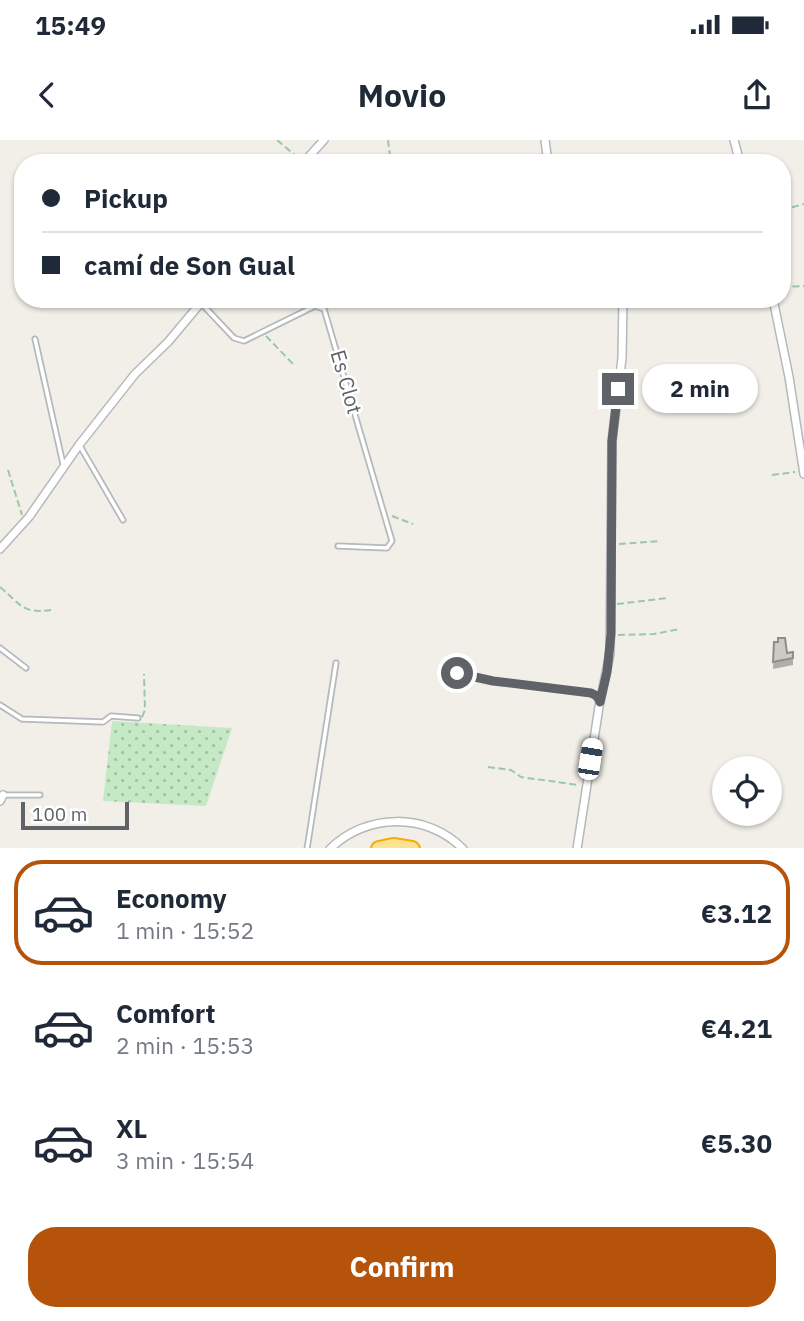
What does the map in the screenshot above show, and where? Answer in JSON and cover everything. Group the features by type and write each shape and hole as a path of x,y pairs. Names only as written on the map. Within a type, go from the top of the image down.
{"highway":[{"path":"384,848 406,848"}],"street":[{"path":"311,154 324,140"},
{"path":"0,549 22,526 79,444 135,373 168,342 197,308"},
{"path":"577,848 611,634 612,441 621,358 623,308"},
{"path":"775,308 804,473"},
{"path":"331,848 356,830 383,822 401,821 419,823 436,830 462,848"}],"lane":[{"name":"Es Clot","path":"209,308 236,339 246,341 311,308"},
{"name":"Es Clot","path":"321,308 324,309 392,541 390,546 338,546"},
{"path":"36,339 59,454 64,466"},
{"path":"79,444 123,520"},
{"path":"0,648 26,668"},
{"path":"307,848 336,663"},
{"path":"457,673 493,681 591,693 597,696 600,702"},
{"path":"0,705 22,719 103,722 111,716 138,718"},
{"path":"1,798 40,795"}],"path":[{"path":"277,140 294,154"},
{"path":"260,334 266,336 295,366"},
{"path":"8,470 23,516 22,526"},
{"path":"772,475 804,473"},
{"path":"383,508 394,517 412,524"},
{"path":"611,545 662,541"},
{"path":"0,587 28,611 51,610"},
{"path":"611,605 668,598"},
{"path":"611,634 654,634 680,629"},
{"path":"138,718 143,717 145,710 144,674"},
{"path":"488,766 511,770 521,777 586,786"}],"green space":[{"path":"112,721 232,728 206,806 103,801"}],"building":[{"path":"778,638 785,638 787,653 793,652 793,658 773,662 774,642 778,642"}],"route":[{"path":"457,673 493,681 591,693 597,696 600,702 610,654 612,441 618,389"}]}
